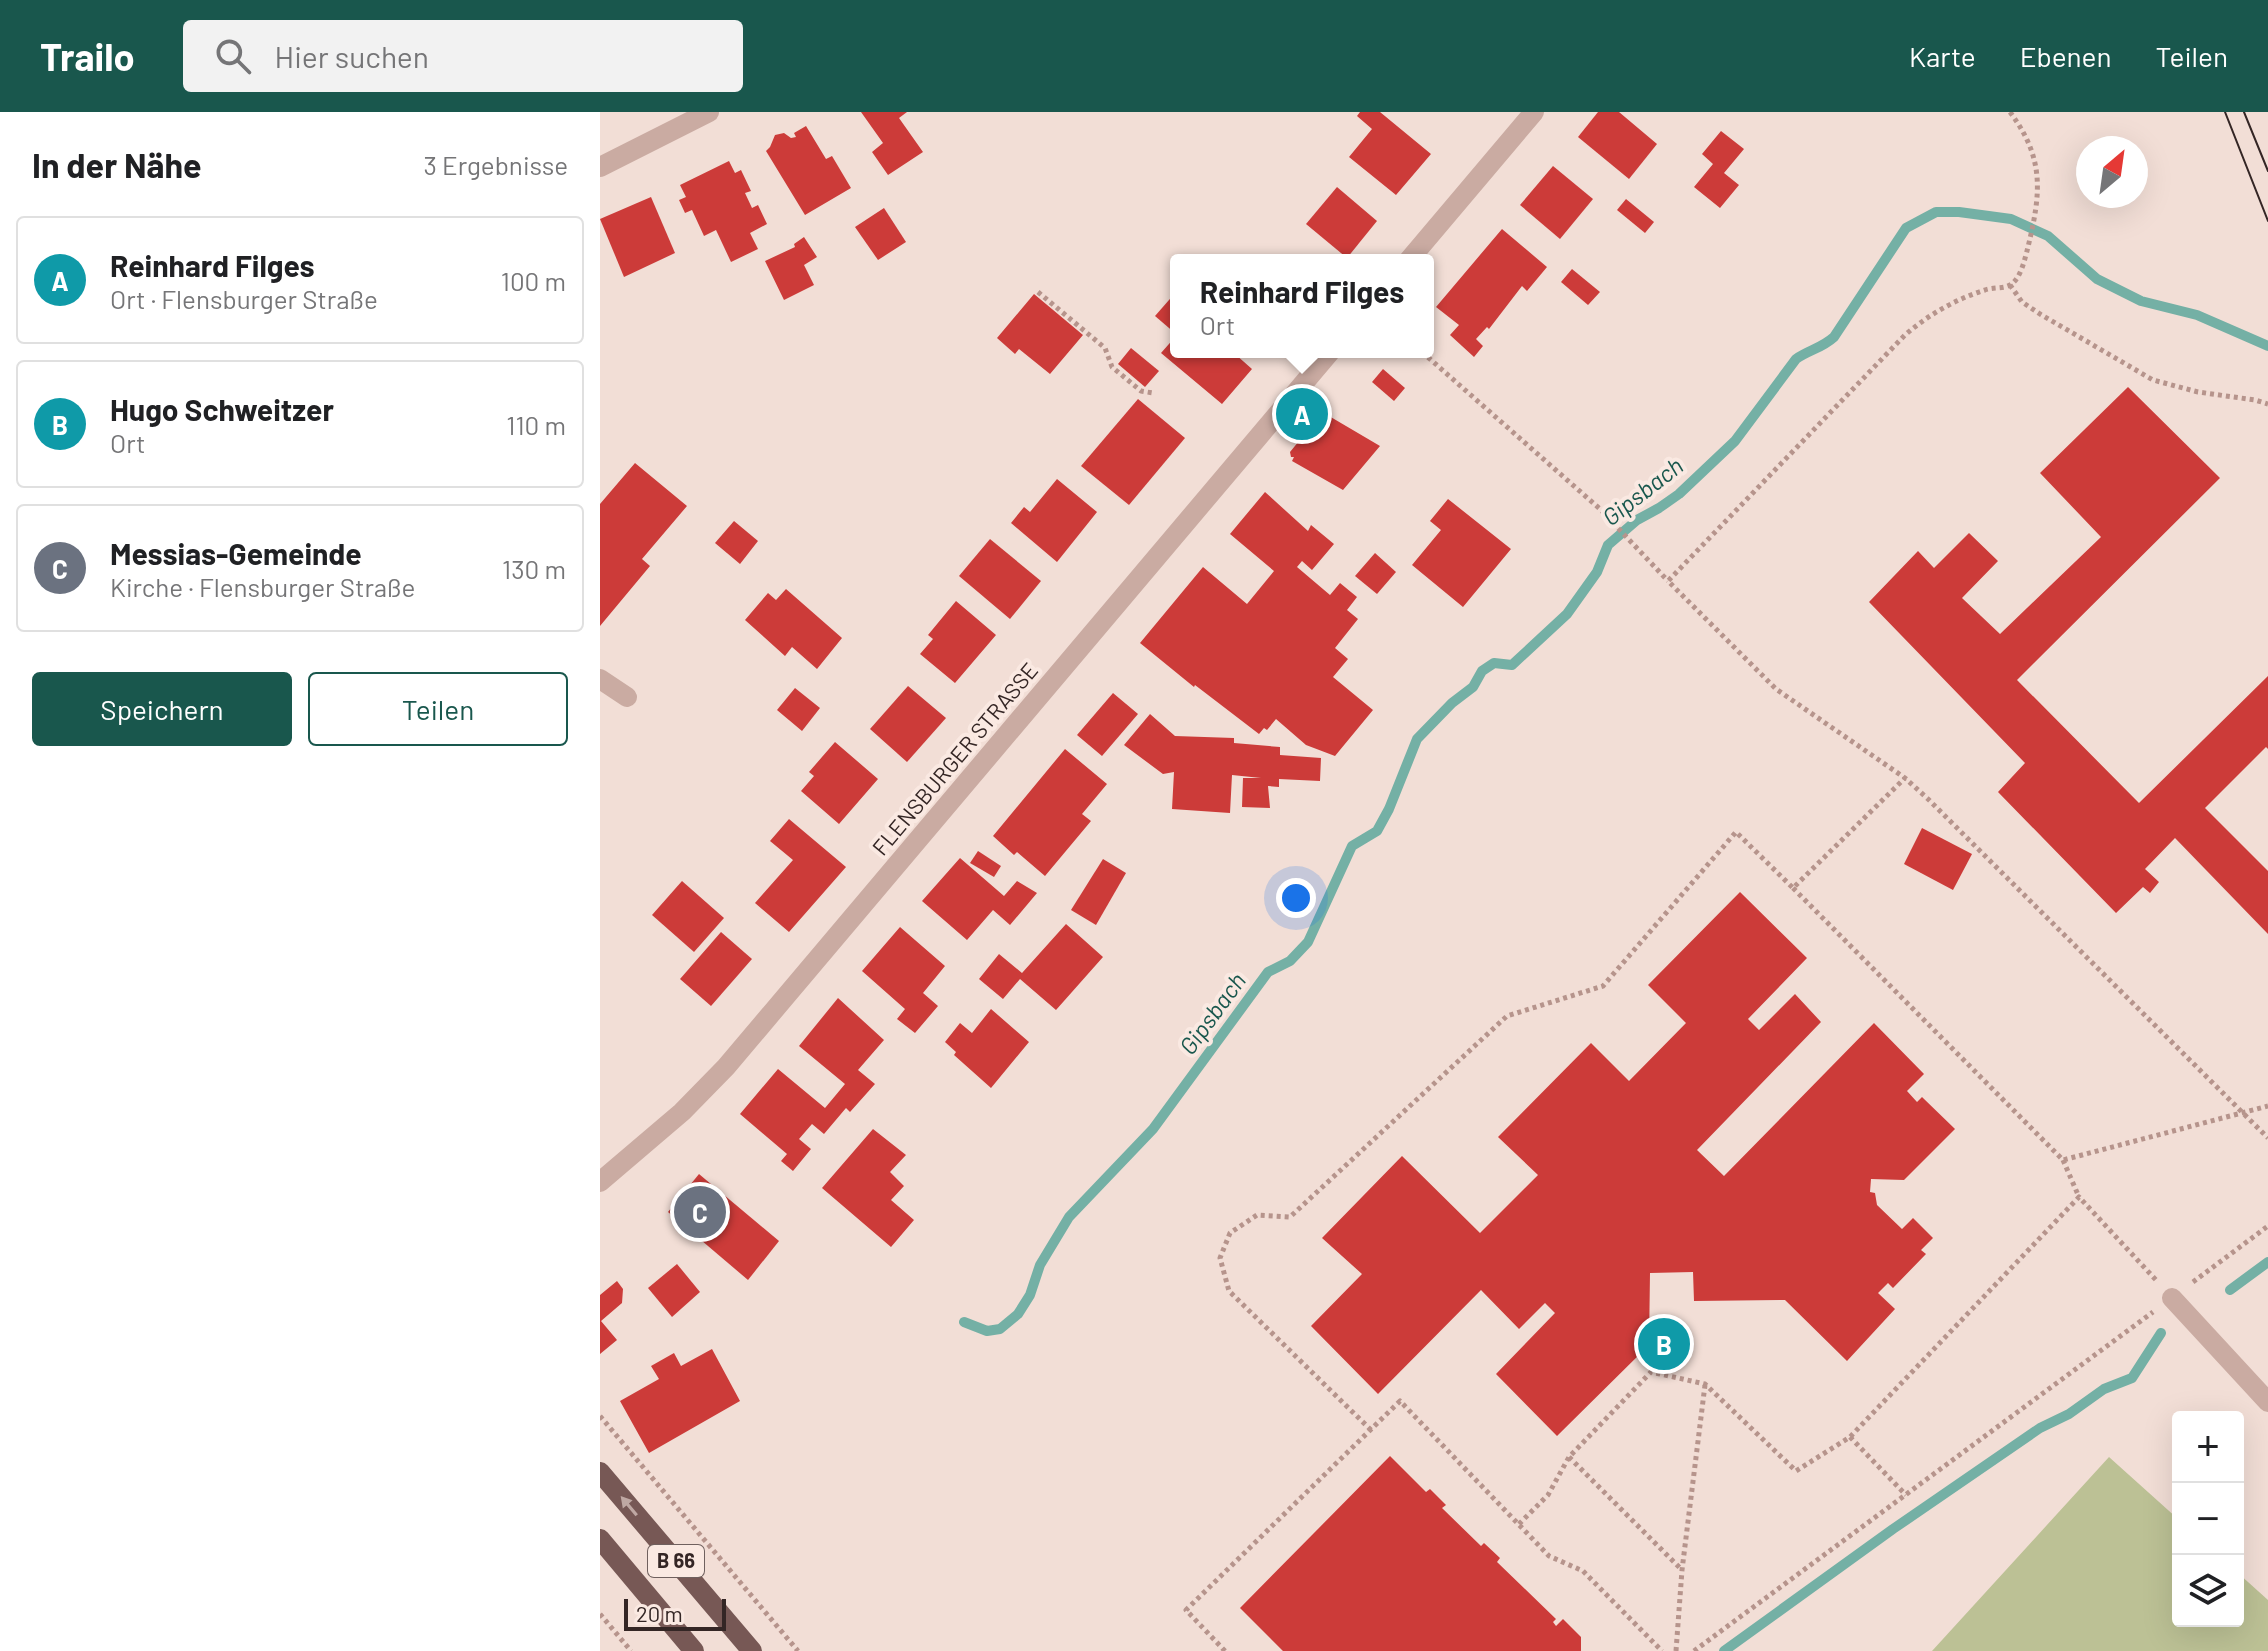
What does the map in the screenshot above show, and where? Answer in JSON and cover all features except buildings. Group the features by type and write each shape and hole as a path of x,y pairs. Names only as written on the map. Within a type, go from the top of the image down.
{"main road":[{"name":"B 66","path":"600,1472 752,1651"},
{"name":"B 66","path":"600,1539 694,1651"}],"street":[{"path":"600,167 709,112"},
{"path":"1414,254 1534,112"},
{"name":"FLENSBURGER STRASSE","path":"600,1182 682,1112 726,1067 1325,358"},
{"path":"600,679 627,697"},
{"path":"2172,1298 2268,1402"}],"path":[{"path":"1668,581 1905,335 1925,318 1986,290 2010,285 2018,276 2038,206 2036,168 2031,148 2010,112"},
{"path":"2010,285 2022,302 2040,314 2153,380 2198,392 2268,404"},
{"path":"1038,292 1105,348 1112,367 1141,391 1153,393"},
{"path":"1429,358 1600,509 1776,689 1905,778 2268,1138"},
{"path":"1793,888 1905,778"},
{"path":"1371,1430 1229,1291 1220,1258 1230,1233 1257,1215 1290,1217 1507,1016 1603,986 1736,832 2063,1160 2079,1197 2172,1298"},
{"path":"2063,1160 2268,1106"},
{"path":"1519,1524 1548,1495 1569,1457 1651,1372 1705,1384 1796,1471 1850,1437 2079,1197"},
{"path":"1694,1651 2268,1226"},
{"path":"1676,1651 1682,1570 1705,1384"},
{"path":"1225,1651 1186,1610 1400,1401 1549,1556 1583,1571 1662,1651"},
{"path":"600,1416 798,1651"},
{"path":"1850,1437 1906,1495"},
{"path":"1569,1457 1682,1570"},
{"path":"600,1614 631,1651"}],"green space":[{"path":"2109,1457 2172,1514 2172,1627 2244,1627 2244,1578 2268,1600 2268,1651 1932,1651"}],"waterway":[{"name":"Gipsbach","path":"964,1322 987,1331 1000,1329 1018,1314 1030,1295 1040,1265 1069,1217 1153,1129 1268,972 1290,961 1308,942 1352,846 1377,831 1389,809 1417,739 1452,703 1473,687 1482,671 1494,663 1512,665 1567,614 1597,572 1608,545 1637,520 1679,494 1735,441 1796,359 1834,337 1906,228 1936,212 2011,219 2048,236 2097,279 2141,301 2197,315 2268,346"},
{"path":"2230,1290 2268,1262"},
{"path":"1724,1651 2040,1428 2069,1414 2104,1389 2132,1378 2161,1333"}],"tram line":[{"path":"2225,112 2268,221"},
{"path":"2244,112 2268,171"}],"place":[{"name":"Reinhard Filges","path":"1302,414"},
{"name":"Messias-Gemeinde","path":"700,1212"},
{"name":"Hugo Schweitzer","path":"1664,1344"}]}
